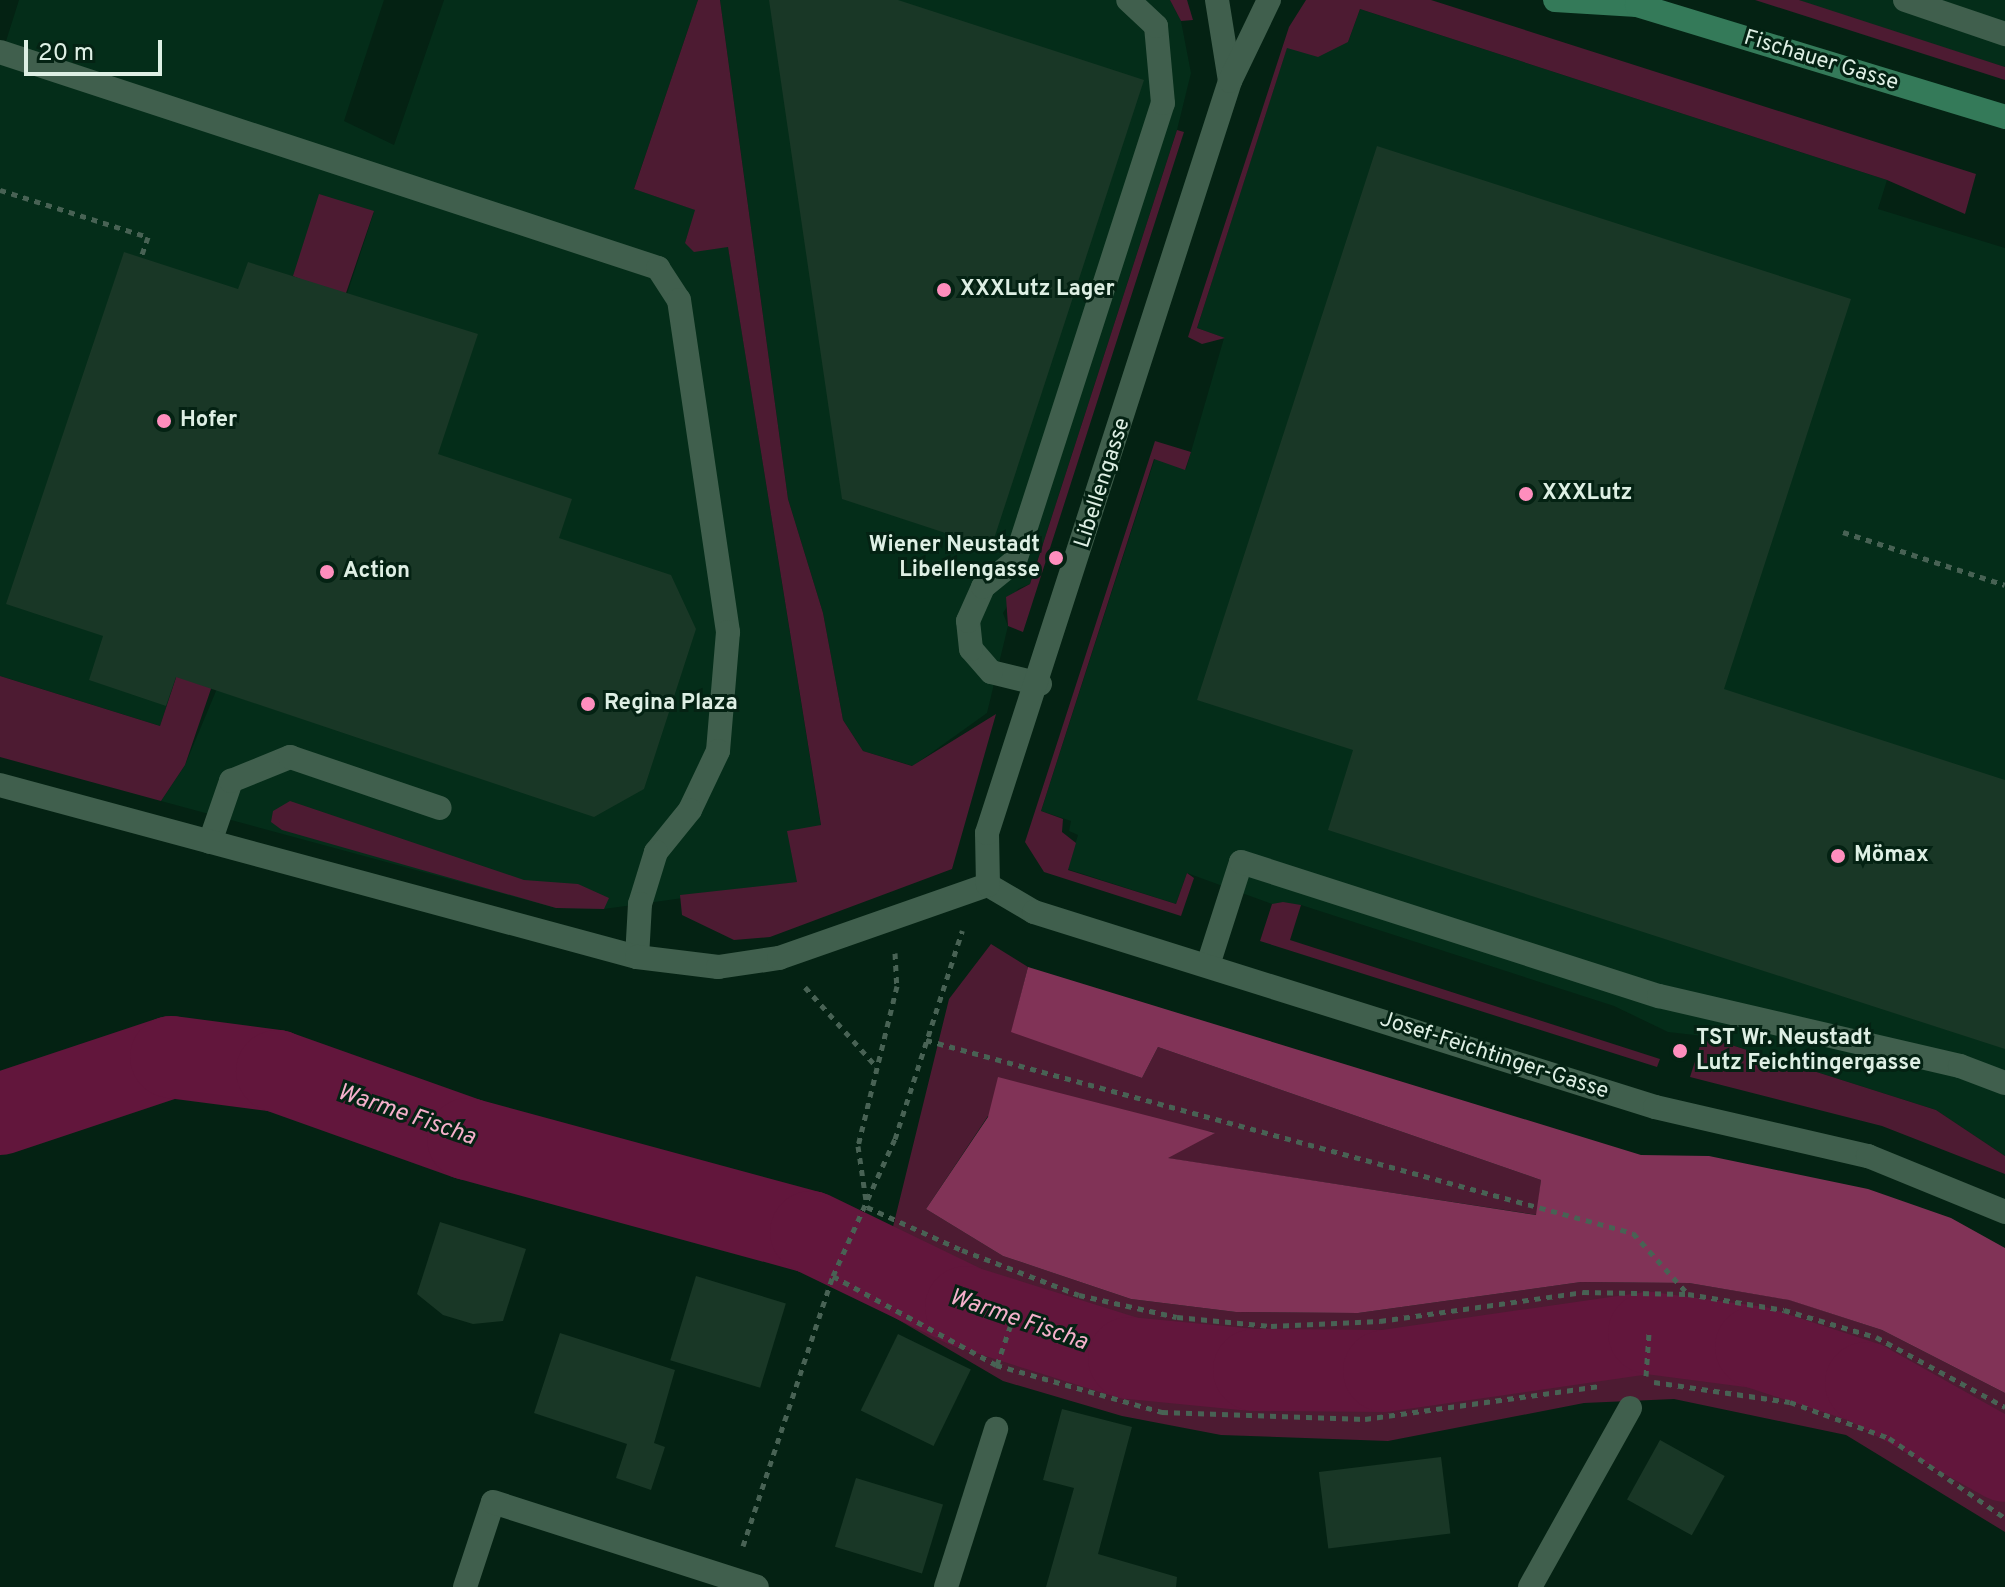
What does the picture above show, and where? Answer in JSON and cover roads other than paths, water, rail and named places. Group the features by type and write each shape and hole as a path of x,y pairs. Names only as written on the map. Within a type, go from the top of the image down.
{"main road":[{"name":"Fischauer Gasse","path":"1555,0 1633,3 2005,117"}],"street":[{"path":"1040,684 991,672 971,649 968,621 983,587 1015,561 1163,103 1156,26 1128,0"},
{"name":"Libellengasse","path":"1217,0 1230,81"},
{"name":"Libellengasse","path":"988,885 987,833 1040,684 1230,81 1269,0"},
{"path":"1905,0 2005,34"},
{"path":"0,52 658,268 679,300 728,632 718,751 690,810 656,852 640,904 637,957"},
{"path":"210,842 231,781 290,757 440,808"},
{"path":"0,785 637,957 718,967 779,958 988,885"},
{"path":"1208,965 1241,862 1659,996 1960,1066 2005,1083"},
{"name":"Josef-Feichtinger-Gasse","path":"988,885 1034,912 1655,1107 1868,1156 2005,1212"},
{"path":"1530,1587 1630,1408"},
{"path":"946,1587 996,1429"},
{"path":"465,1587 493,1502 757,1587"}],"waterway":[{"name":"Warme Fischa","path":"0,1114 171,1057 277,1071 468,1139 811,1232 966,1307 1129,1358 1254,1370 1384,1371 1649,1333 1756,1347 1866,1383 2005,1461"}],"place":[{"name":"XXXLutz Lager","path":"944,290"},
{"name":"Hofer","path":"164,421"},
{"name":"XXXLutz","path":"1526,494"},
{"name":"Wiener Neustadt Libellengasse","path":"1056,558"},
{"name":"Action","path":"327,572"},
{"name":"Regina Plaza","path":"588,704"},
{"name":"Mömax","path":"1838,856"},
{"name":"TST Wr. Neustadt Lutz Feichtingergasse","path":"1680,1051"}]}
